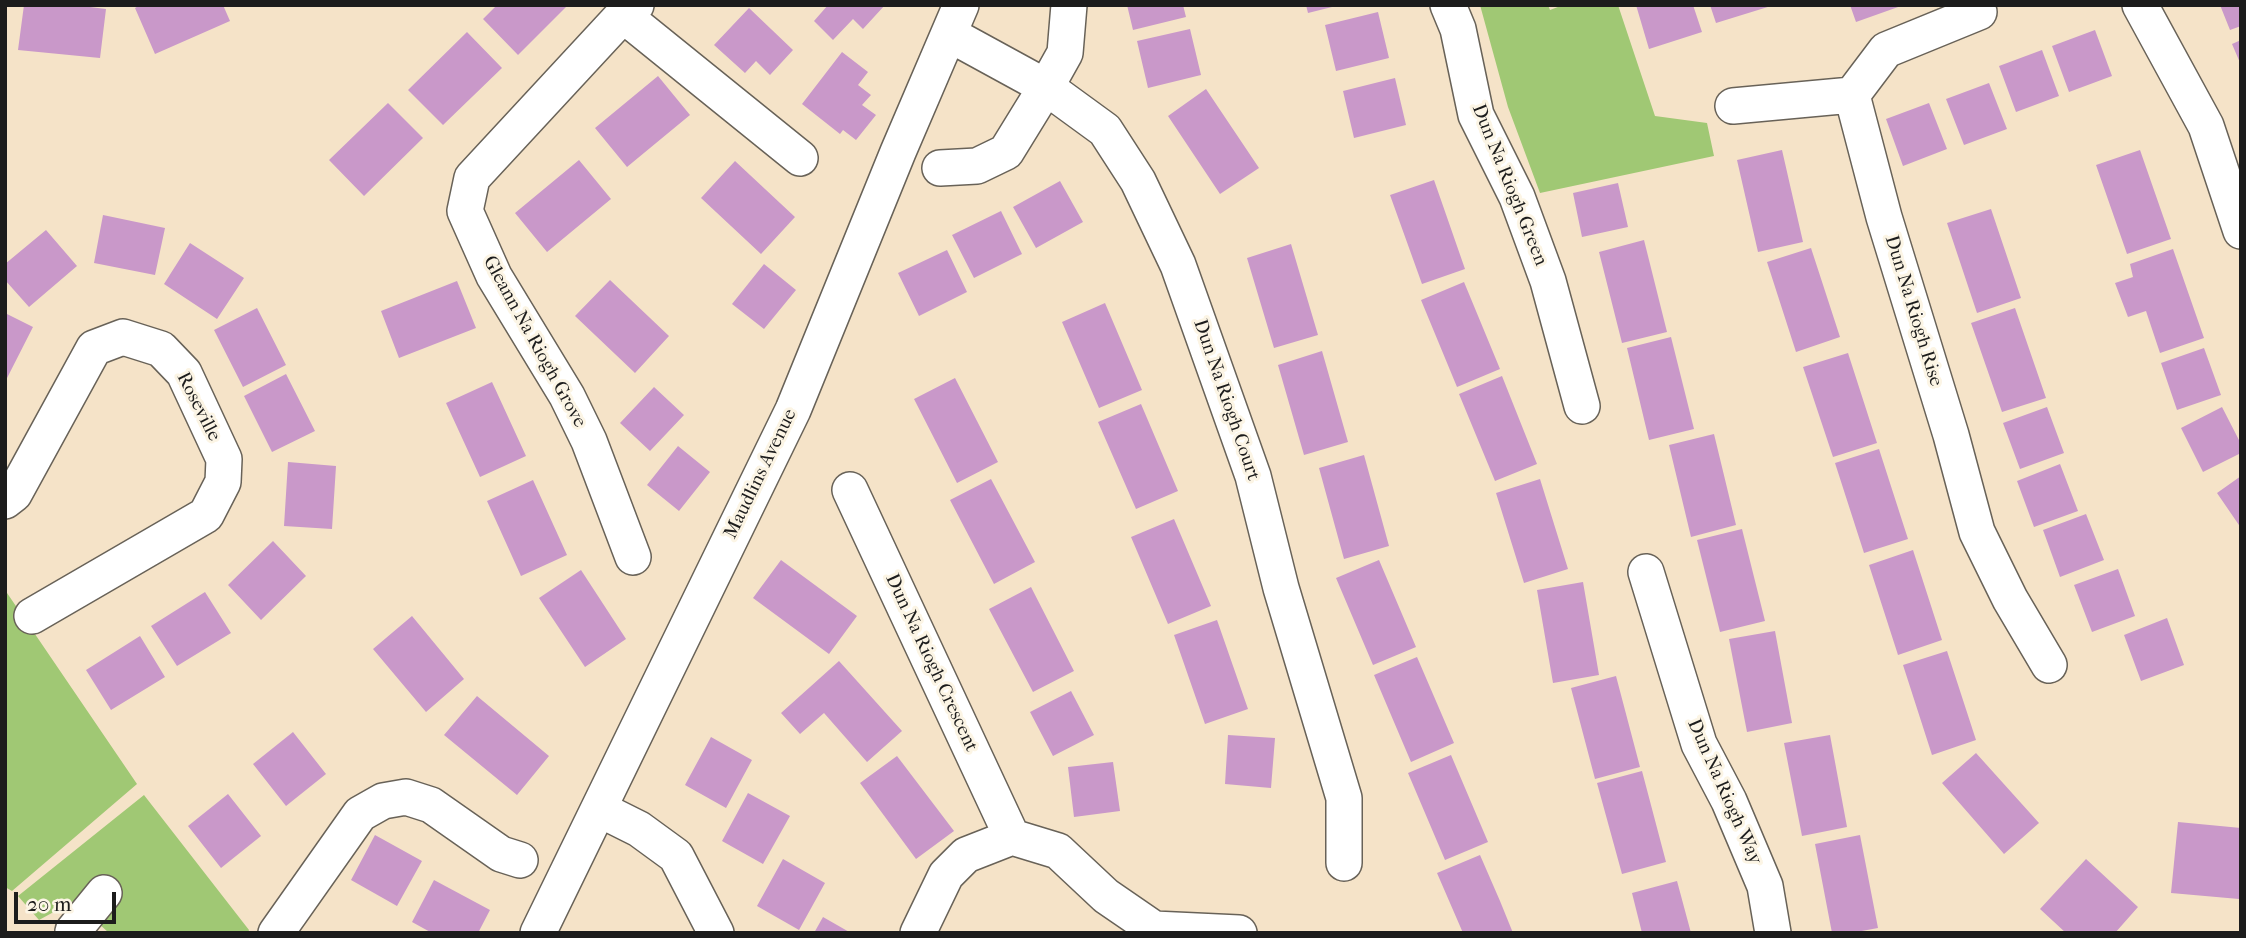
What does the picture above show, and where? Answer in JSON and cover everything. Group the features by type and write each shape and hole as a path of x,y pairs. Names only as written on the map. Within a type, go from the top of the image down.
{"street":[{"path":"940,168 977,166 1006,152 1065,53 1069,5"},
{"name":"Dun Na Riogh Green","path":"1448,5 1458,29 1476,115 1517,197 1548,281 1582,406"},
{"path":"2140,5 2206,126 2241,231"},
{"path":"1733,106 1852,95 1886,50 1983,8"},
{"name":"Gleann Na Riogh Grove","path":"633,557 589,441 567,396 494,276 465,211 472,177 630,10 800,158"},
{"name":"Dun Na Riogh Court","path":"955,20 1105,130 1138,181 1178,265 1253,476 1281,588 1344,798 1344,863"},
{"name":"Maudlins Avenue","path":"538,933 793,410 955,20"},
{"name":"Dun Na Riogh Rise","path":"1852,95 1884,217 1951,435 1977,532 2010,599 2049,665"},
{"name":"Roseville","path":"5,501 14,494 94,348 123,337 161,349 184,373 224,459 223,482 206,515 32,616"},
{"name":"Dun Na Riogh Crescent","path":"849,490 1012,837"},
{"name":"Dun Na Riogh Way","path":"1646,572 1699,744 1729,801 1765,886 1773,933"},
{"path":"276,933 360,814 383,801 406,797 431,805 500,854 520,860"},
{"path":"599,809 639,828 676,856 716,933"},
{"path":"918,933 946,876 966,855 1012,837 1058,851 1106,895 1154,929 1239,933"},
{"path":"75,933 104,894"}],"green space":[{"path":"1480,5 1548,5 1550,10 1563,5 1618,5 1655,116 1707,123 1714,156 1540,193 1508,107"},
{"path":"5,590 137,784 12,891 5,887"},
{"path":"144,795 249,930 248,933 109,933 74,901 39,920 18,896"}],"building":[{"path":"24,5 74,5 106,9 100,58 18,50"},
{"path":"140,5 223,5 230,21 155,54 135,8"},
{"path":"497,5 568,5 518,55 483,19"},
{"path":"828,5 885,5 863,29 853,19 833,40 814,21"},
{"path":"1127,5 1183,5 1186,17 1133,30"},
{"path":"1306,5 1336,5 1336,6 1308,13"},
{"path":"1636,5 1693,5 1702,32 1649,49"},
{"path":"1710,5 1771,5 1771,6 1716,23"},
{"path":"1850,5 1901,5 1901,6 1856,22"},
{"path":"2220,5 2241,5 2241,26 2230,30"},
{"path":"749,8 793,50 770,75 756,61 745,73 714,45"},
{"path":"1378,12 1389,58 1336,71 1325,25"},
{"path":"1190,29 1201,75 1148,88 1137,41"},
{"path":"2095,30 2112,76 2069,92 2052,46"},
{"path":"467,32 502,68 443,125 408,90"},
{"path":"2241,40 2241,65 2232,44"},
{"path":"2042,50 2059,96 2016,112 1999,66"},
{"path":"842,52 868,72 858,85 871,95 862,105 876,115 856,140 843,130 840,134 802,104"},
{"path":"658,76 690,115 627,167 595,128"},
{"path":"1395,78 1406,125 1354,138 1343,91"},
{"path":"1989,83 2007,129 1964,145 1946,99"},
{"path":"1206,89 1259,168 1220,194 1168,116"},
{"path":"388,103 423,138 364,196 329,160"},
{"path":"1929,103 1947,149 1903,166 1886,119"},
{"path":"1782,150 1803,242 1758,252 1737,160"},
{"path":"2140,150 2171,239 2127,254 2096,165"},
{"path":"579,160 611,199 547,252 515,213"},
{"path":"735,161 795,217 761,254 701,198"},
{"path":"1434,180 1465,269 1422,284 1390,195"},
{"path":"1060,181 1083,222 1036,248 1013,207"},
{"path":"1618,183 1628,227 1582,237 1573,193"},
{"path":"1991,209 2021,298 1977,313 1947,223"},
{"path":"1001,211 1022,254 974,278 952,235"},
{"path":"103,215 165,228 155,275 94,263"},
{"path":"46,230 77,266 29,307 5,280 5,264"},
{"path":"1644,240 1667,332 1622,343 1599,252"},
{"path":"190,243 244,278 217,319 164,284"},
{"path":"1291,244 1318,335 1274,348 1247,258"},
{"path":"1811,248 1840,337 1796,352 1767,262"},
{"path":"2173,249 2204,338 2160,353 2146,311 2128,317 2115,283 2133,277 2130,264"},
{"path":"947,250 967,292 919,316 898,273"},
{"path":"764,264 796,290 764,329 732,304"},
{"path":"610,280 669,336 635,373 575,316"},
{"path":"457,281 476,328 399,358 381,311"},
{"path":"1464,282 1500,369 1457,387 1421,300"},
{"path":"1105,303 1142,390 1099,408 1062,322"},
{"path":"257,308 286,365 243,387 214,330"},
{"path":"2015,308 2046,398 2002,412 1971,323"},
{"path":"5,313 33,327 5,382"},
{"path":"1671,337 1694,429 1649,440 1627,348"},
{"path":"2204,348 2221,395 2177,410 2161,363"},
{"path":"1322,351 1348,442 1304,455 1278,365"},
{"path":"1848,353 1877,443 1833,457 1803,367"},
{"path":"286,374 315,431 272,452 244,396"},
{"path":"1502,376 1537,464 1495,481 1459,394"},
{"path":"955,378 998,462 957,483 914,399"},
{"path":"492,382 526,456 480,477 446,403"},
{"path":"654,387 684,415 650,451 620,423"},
{"path":"1141,404 1178,491 1136,509 1098,422"},
{"path":"2047,407 2064,453 2020,469 2003,423"},
{"path":"2222,407 2241,444 2241,453 2203,472 2181,428"},
{"path":"1714,434 1736,525 1691,537 1669,445"},
{"path":"678,446 710,472 679,511 647,485"},
{"path":"1879,449 1908,539 1864,553 1835,463"},
{"path":"1364,455 1389,546 1344,559 1319,468"},
{"path":"288,462 336,466 332,529 284,526"},
{"path":"2060,464 2078,511 2034,527 2017,481"},
{"path":"2241,476 2241,528 2217,493"},
{"path":"991,479 1035,562 994,584 950,500"},
{"path":"1540,479 1568,569 1524,583 1496,493"},
{"path":"533,480 567,555 521,576 487,501"},
{"path":"2086,514 2104,560 2060,577 2043,530"},
{"path":"1174,519 1211,606 1168,624 1131,537"},
{"path":"1742,529 1765,621 1720,632 1697,540"},
{"path":"273,541 306,576 261,620 228,585"},
{"path":"1913,550 1942,640 1898,655 1869,565"},
{"path":"781,560 857,616 829,654 753,598"},
{"path":"1379,560 1416,647 1373,665 1336,578"},
{"path":"2118,569 2135,616 2092,632 2074,585"},
{"path":"581,570 626,639 585,667 539,598"},
{"path":"1583,582 1599,675 1553,683 1537,590"},
{"path":"1031,587 1074,671 1033,692 989,609"},
{"path":"205,592 231,633 177,666 151,626"},
{"path":"412,616 464,679 426,712 373,649"},
{"path":"2167,618 2184,665 2141,681 2124,635"},
{"path":"1217,620 1248,709 1205,724 1174,635"},
{"path":"1775,631 1792,723 1747,732 1729,639"},
{"path":"140,636 165,677 111,710 86,670"},
{"path":"1947,651 1976,740 1932,755 1903,665"},
{"path":"1417,657 1454,743 1411,762 1374,675"},
{"path":"839,661 902,731 867,762 824,713 800,734 781,713"},
{"path":"1616,676 1640,767 1595,779 1571,688"},
{"path":"1071,691 1094,735 1053,756 1030,712"},
{"path":"477,696 549,756 517,795 444,735"},
{"path":"293,732 326,774 286,806 253,764"},
{"path":"1228,735 1275,738 1271,788 1225,784"},
{"path":"1830,735 1847,827 1802,836 1784,743"},
{"path":"711,737 752,760 726,808 685,785"},
{"path":"1976,753 2039,823 2004,854 1942,783"},
{"path":"1451,755 1488,842 1445,860 1408,773"},
{"path":"897,756 954,831 916,859 860,783"},
{"path":"1113,762 1120,811 1074,817 1068,767"},
{"path":"1642,771 1666,862 1622,874 1597,783"},
{"path":"748,793 790,816 763,864 722,841"},
{"path":"228,794 261,836 221,868 188,826"},
{"path":"2178,822 2241,828 2239,899 2171,893"},
{"path":"375,835 422,861 397,906 351,880"},
{"path":"1860,835 1878,928 1832,933 1815,844"},
{"path":"1480,855 1513,933 1463,933 1437,873"},
{"path":"783,859 825,883 799,930 757,906"},
{"path":"2086,859 2138,907 2115,933 2066,933 2040,909"},
{"path":"434,880 490,910 478,933 432,933 412,922"},
{"path":"1677,881 1691,933 1642,933 1632,893"},
{"path":"823,917 851,933 814,933"}]}
